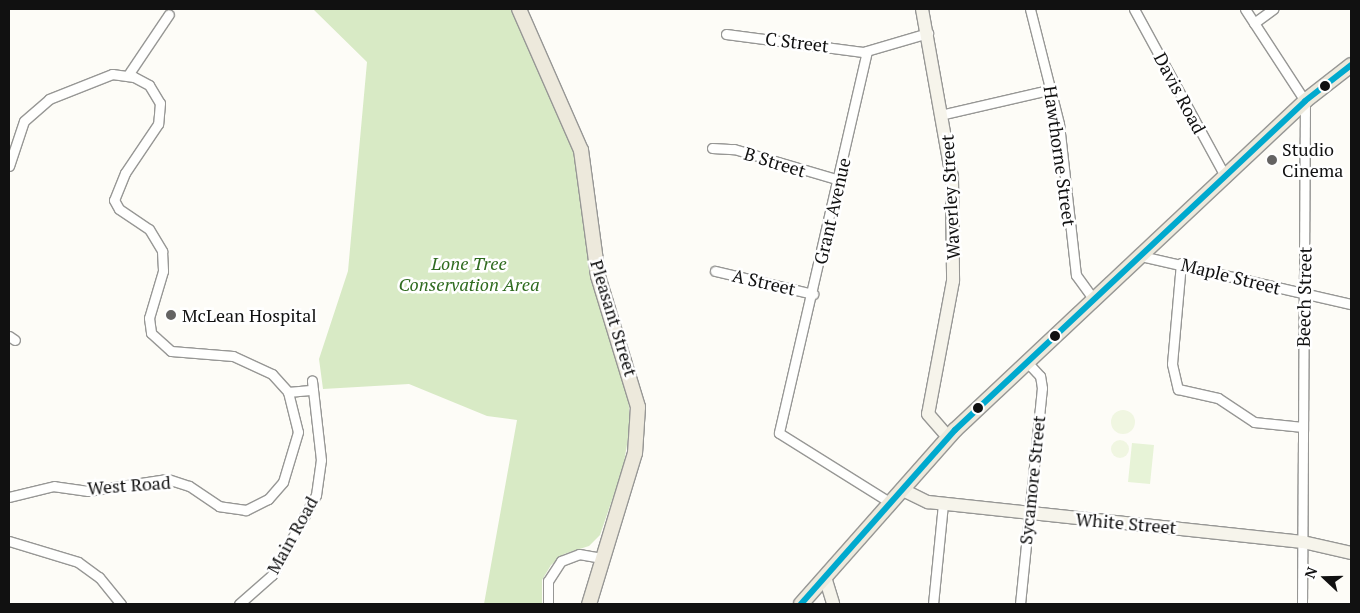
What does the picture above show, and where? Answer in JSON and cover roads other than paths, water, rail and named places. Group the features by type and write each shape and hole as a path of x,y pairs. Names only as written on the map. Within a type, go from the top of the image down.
{"main road":[{"name":"Pleasant Street","path":"519,9 581,150 598,276 637,398 635,453 589,604"},
{"path":"801,604 948,437 1306,101 1351,65"}],"street":[{"name":"Waverley Street","path":"922,9 944,114 955,258 950,314 928,414 948,437"},
{"name":"Hawthorne Street","path":"1030,9 1052,89 1076,275 1094,300"},
{"name":"Davis Road","path":"1134,9 1226,178"},
{"path":"1245,9 1306,101"},
{"path":"1254,23 1273,9"},
{"path":"9,166 24,121 44,102 108,75 128,75 169,14"},
{"name":"C Street","path":"726,34 867,52"},
{"path":"867,52 928,34"},
{"name":"Grant Avenue","path":"867,52 839,180 779,433 891,503"},
{"name":"West Road","path":"9,497 58,486 84,490 167,479 184,483 230,509 257,506 279,488 294,455 298,426 288,392 277,377 250,362 223,354 175,353 153,337 149,318 163,271 162,251 149,229 119,209 114,200 125,174 154,135 160,108 149,85 128,75"},
{"path":"944,114 1052,89"},
{"name":"Beech Street","path":"1302,604 1306,101"},
{"name":"B Street","path":"712,148 734,149 839,180"},
{"name":"Maple Street","path":"1141,256 1181,263 1351,304"},
{"path":"1181,263 1172,364 1176,386 1183,393 1218,398 1254,422 1303,427"},
{"name":"A Street","path":"715,271 812,294"},
{"name":"Sycamore Street","path":"1020,604 1042,384 1027,362"},
{"name":"Main Road","path":"239,604 272,575 316,495 321,460 312,385 288,392"},
{"name":"White Street","path":"902,490 943,503 1029,515 1303,542 1351,553"},
{"path":"933,604 943,503"},
{"path":"9,541 78,562 99,578 121,604"},
{"path":"548,604 548,581 562,561 579,554 602,558"},
{"path":"825,577 833,604"}],"place":[{"name":"Studio Cinema","path":"1272,160"},
{"name":"McLean Hospital","path":"171,315"}],"park label":[{"name":"Lone Tree Conservation Area","path":"469,274"}]}
